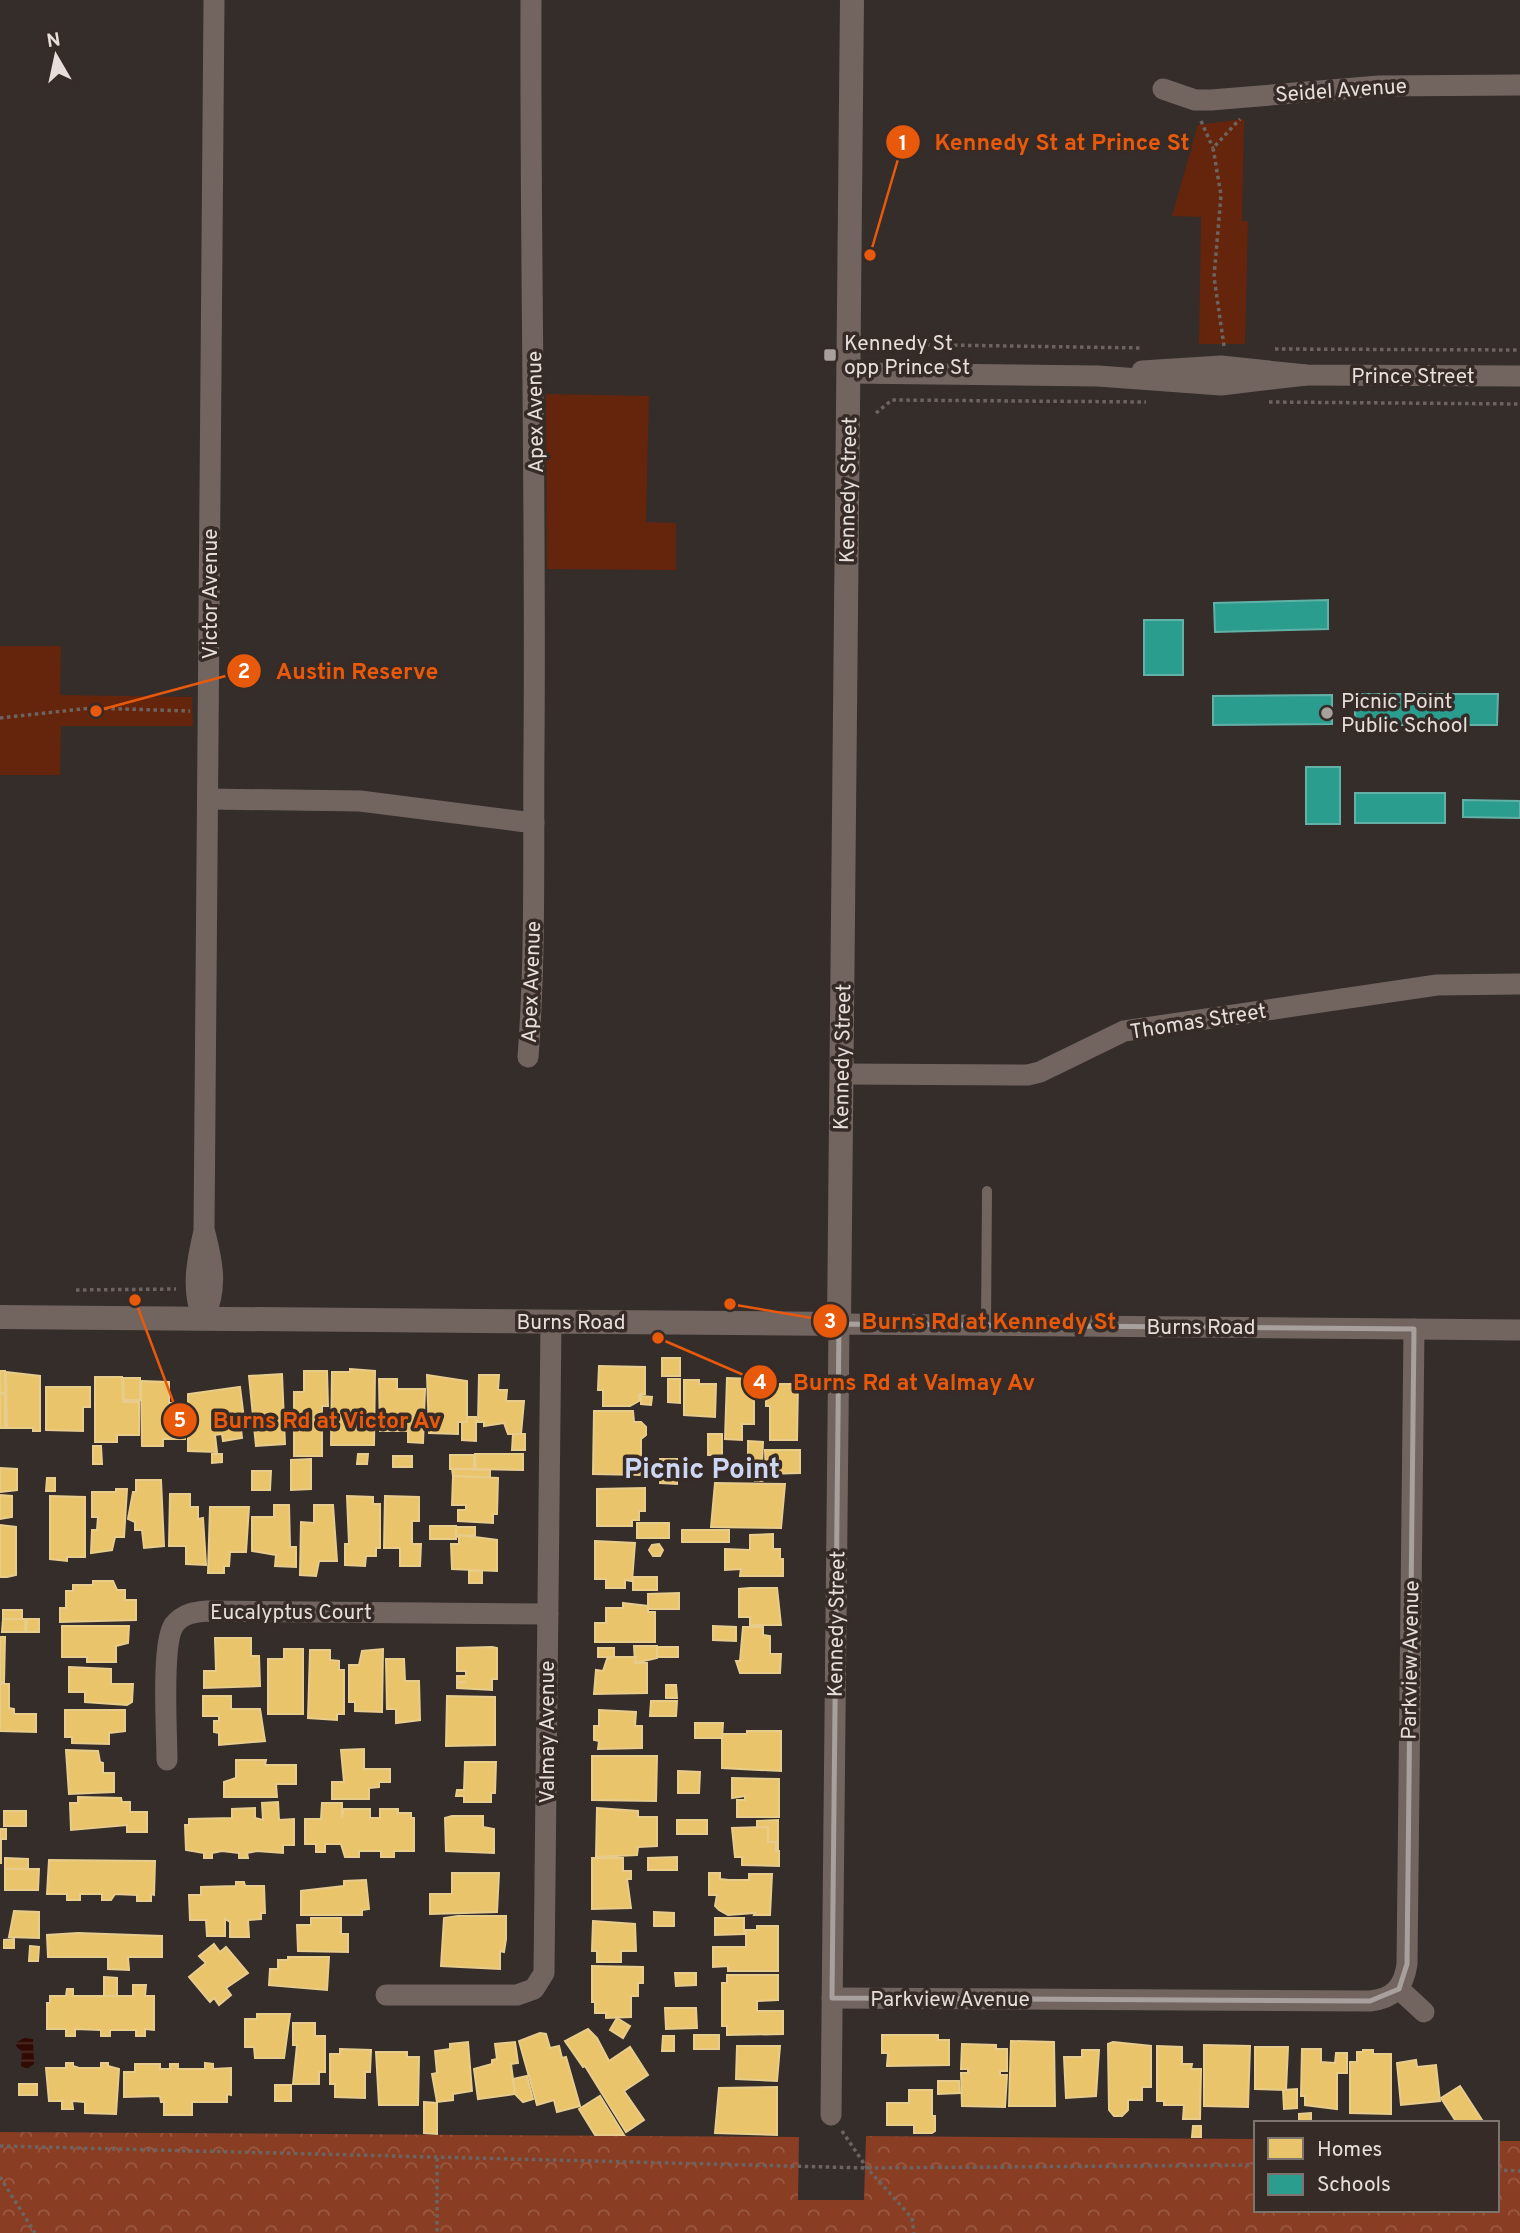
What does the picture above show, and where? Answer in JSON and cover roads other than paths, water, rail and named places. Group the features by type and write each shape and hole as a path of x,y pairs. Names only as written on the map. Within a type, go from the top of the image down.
{"street":[{"name":"Victor Avenue","path":"203,1319 196,1300 196,1289 197,1262 204,1231 214,0"},
{"name":"Apex Avenue","path":"528,1057 533,980 536,532 530,145 531,0"},
{"name":"Kennedy Street","path":"831,2115 852,0"},
{"name":"Seidel Avenue","path":"1163,89 1195,100 1211,100 1392,85 1520,85"},
{"name":"Prince Street","path":"849,373 1098,376 1221,385 1306,375 1520,376"},
{"path":"208,799 384,803 534,823"},
{"name":"Thomas Street","path":"842,1074 1028,1075 1124,1031 1437,985 1520,984"},
{"name":"Burns Road","path":"0,1317 1520,1330"},
{"name":"Valmay Avenue","path":"386,1995 517,1995 540,1983 545,1960 551,1322"},
{"name":"Parkview Avenue","path":"832,1998 1370,2001 1390,1997 1399,1989 1407,1964 1414,1329"},
{"name":"Eucalyptus Court","path":"167,1760 168,1642 170,1632 184,1616 208,1611 548,1614"},
{"path":"1399,1989 1424,2012"}],"lane":[{"path":"986,1326 987,1191"}],"place":[{"name":"Kennedy St at Prince St","path":"870,255"},
{"name":"Kennedy St opp Prince St","path":"830,355"},
{"name":"Austin Reserve","path":"96,711"},
{"name":"Picnic Point Public School","path":"1327,713"},
{"name":"Burns Rd at Victor Av","path":"135,1300"},
{"name":"Burns Rd at Kennedy St","path":"730,1304"},
{"name":"Burns Rd at Valmay Av","path":"658,1338"}],"district":[{"name":"Picnic Point","path":"702,1468"}]}
